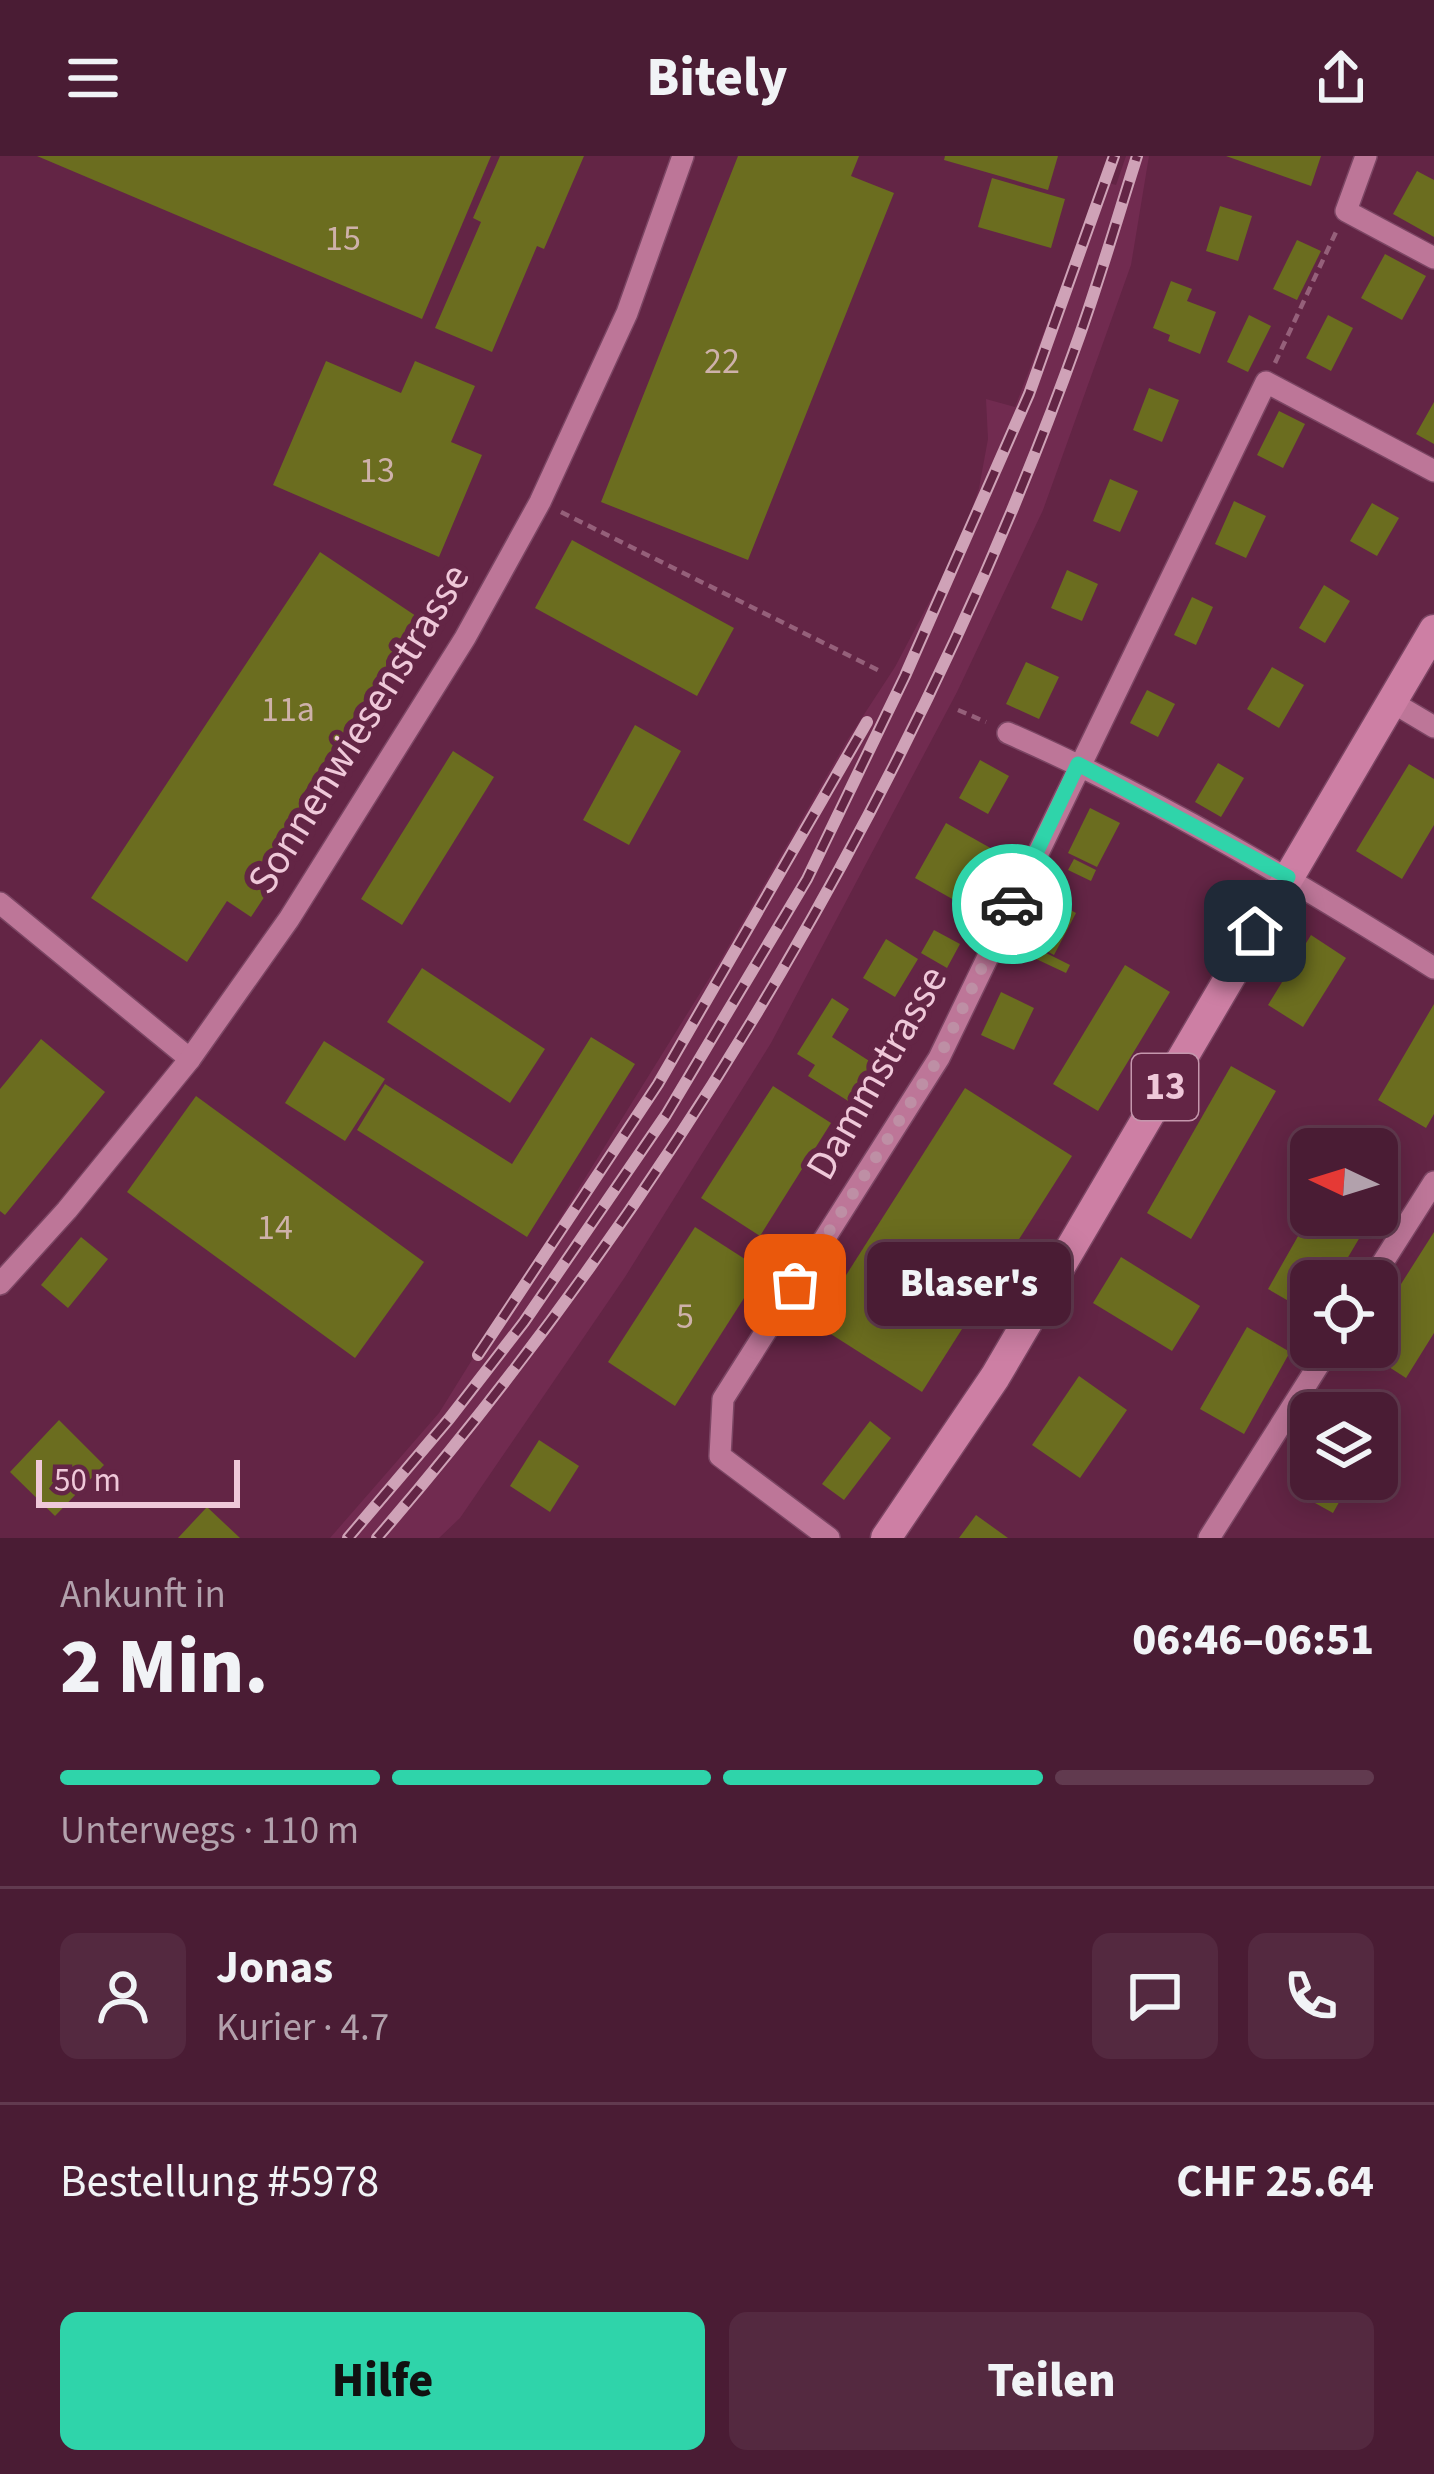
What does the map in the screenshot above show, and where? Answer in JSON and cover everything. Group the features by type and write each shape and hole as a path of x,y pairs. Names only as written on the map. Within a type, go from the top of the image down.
{"main road":[{"name":"13","path":"886,1538 995,1377 1434,630"}],"street":[{"name":"Sonnenwiesenstrasse","path":"0,1284 68,1210 190,1059 289,919 465,638 539,502 628,313 683,156"},
{"path":"1366,156 1346,211 1434,258"},
{"path":"1266,382 1434,471"},
{"name":"Dammstrasse","path":"830,1538 720,1456 723,1399 939,1058 1266,382"},
{"path":"1392,702 1434,727"},
{"path":"1008,733 1078,764 1288,877 1434,968"},
{"path":"0,903 190,1059"},
{"path":"1384,1260 1434,1182"},
{"path":"1209,1538 1317,1368"}],"path":[{"path":"1266,382 1346,211"},
{"path":"539,502 880,671"},
{"path":"958,710 1008,733"}],"shaded area":[{"path":"1126,156 1149,156 1131,265 1043,510 957,692 771,1043 625,1277 460,1518 439,1538 330,1538 439,1413 720,961 895,667 961,542 979,488 988,439 986,399 1015,407 1102,181 1116,185"}],"building":[{"path":"37,156 491,156 422,319"},
{"path":"500,156 584,156 544,249 537,246 492,352 435,328 481,222 473,218"},
{"path":"738,156 859,156 851,176 894,193 748,560 601,502"},
{"path":"945,156 1058,156 1048,190 944,160"},
{"path":"1226,156 1321,156 1311,186"},
{"path":"1417,171 1434,180 1434,237 1393,214"},
{"path":"992,178 1065,199 1051,248 978,227"},
{"path":"1220,206 1252,216 1238,261 1206,251"},
{"path":"1297,240 1321,251 1297,300 1273,289"},
{"path":"1385,254 1426,276 1402,320 1361,298"},
{"path":"1171,281 1192,289 1187,301 1216,312 1200,354 1168,341 1170,335 1153,328"},
{"path":"1249,315 1271,326 1248,372 1227,362"},
{"path":"1328,315 1353,328 1331,371 1306,358"},
{"path":"326,361 401,393 415,361 475,386 451,442 482,455 439,557 273,485"},
{"path":"1149,388 1179,400 1162,442 1133,430"},
{"path":"1434,402 1434,444 1416,434"},
{"path":"1279,411 1305,424 1283,468 1257,455"},
{"path":"1110,479 1138,491 1120,532 1093,521"},
{"path":"1234,501 1266,516 1246,558 1215,544"},
{"path":"1372,503 1399,518 1377,556 1350,541"},
{"path":"572,540 734,628 697,696 535,608"},
{"path":"320,552 419,618 299,800 319,814 251,917 227,901 187,962 91,898"},
{"path":"1067,570 1098,584 1082,621 1051,608"},
{"path":"1324,585 1350,601 1325,643 1299,628"},
{"path":"1192,597 1213,607 1196,645 1174,635"},
{"path":"1026,662 1059,677 1039,719 1006,704"},
{"path":"1272,667 1304,685 1279,728 1247,709"},
{"path":"1147,690 1175,704 1158,737 1130,723"},
{"path":"635,725 681,751 629,845 583,820"},
{"path":"453,751 494,777 402,925 361,899"},
{"path":"980,760 1009,776 988,814 959,798"},
{"path":"1218,763 1244,778 1221,817 1195,802"},
{"path":"1409,764 1434,779 1434,825 1402,879 1356,851"},
{"path":"1090,808 1120,823 1097,867 1068,853"},
{"path":"946,823 994,850 963,905 915,878"},
{"path":"1074,859 1096,870 1091,881 1068,870"},
{"path":"1049,898 1076,913 1054,955 1026,940"},
{"path":"934,930 960,944 947,968 921,953"},
{"path":"1311,935 1346,958 1303,1027 1268,1005"},
{"path":"886,939 918,959 895,997 863,978"},
{"path":"1038,949 1070,965 1066,973 1034,958"},
{"path":"1125,965 1170,992 1098,1111 1053,1084"},
{"path":"422,968 545,1049 510,1103 387,1022"},
{"path":"1001,992 1034,1008 1014,1050 981,1035"},
{"path":"832,998 849,1009 832,1037 877,1066 853,1104 808,1076 815,1065 797,1054"},
{"path":"1434,1004 1434,1114 1426,1128 1378,1100"},
{"path":"591,1037 635,1064 527,1237 357,1130 385,1084 512,1164"},
{"path":"41,1039 105,1092 5,1215 0,1211 0,1089"},
{"path":"324,1041 385,1079 345,1141 285,1103"},
{"path":"1231,1066 1276,1091 1191,1239 1147,1213"},
{"path":"773,1086 831,1123 760,1236 701,1198"},
{"path":"965,1088 1072,1156 922,1392 815,1324"},
{"path":"196,1096 424,1262 355,1358 127,1192"},
{"path":"695,1227 762,1270 675,1406 608,1362"},
{"path":"1434,1232 1434,1333 1406,1378 1391,1368 1398,1368 1398,1289"},
{"path":"1298,1236 1361,1236 1346,1260 1290,1260 1290,1302 1268,1289"},
{"path":"81,1237 108,1259 68,1308 41,1285"},
{"path":"1121,1257 1200,1306 1172,1351 1093,1303"},
{"path":"1247,1327 1290,1352 1244,1434 1200,1409"},
{"path":"1079,1376 1127,1410 1080,1478 1032,1445"},
{"path":"59,1420 104,1465 55,1516 10,1472"},
{"path":"870,1421 891,1438 844,1500 822,1484"},
{"path":"539,1440 579,1466 550,1512 510,1486"},
{"path":"1310,1500 1340,1500 1333,1513"},
{"path":"207,1507 240,1538 178,1538"},
{"path":"976,1515 1008,1538 959,1538"}],"railway":[{"path":"348,1538 524,1322 666,1115 807,879 905,676 1029,394 1114,156"},
{"path":"377,1538 487,1405 690,1120 868,816 1017,498 1079,337 1137,156"},
{"path":"478,1355 658,1084 867,722"}],"way so far":[{"path":"795,1285 939,1058 1012,904"}],"place":[{"name":"Blaser's","path":"795,1285"}],"route":[{"path":"1012,904 1078,764 1288,877 1255,931"}]}
